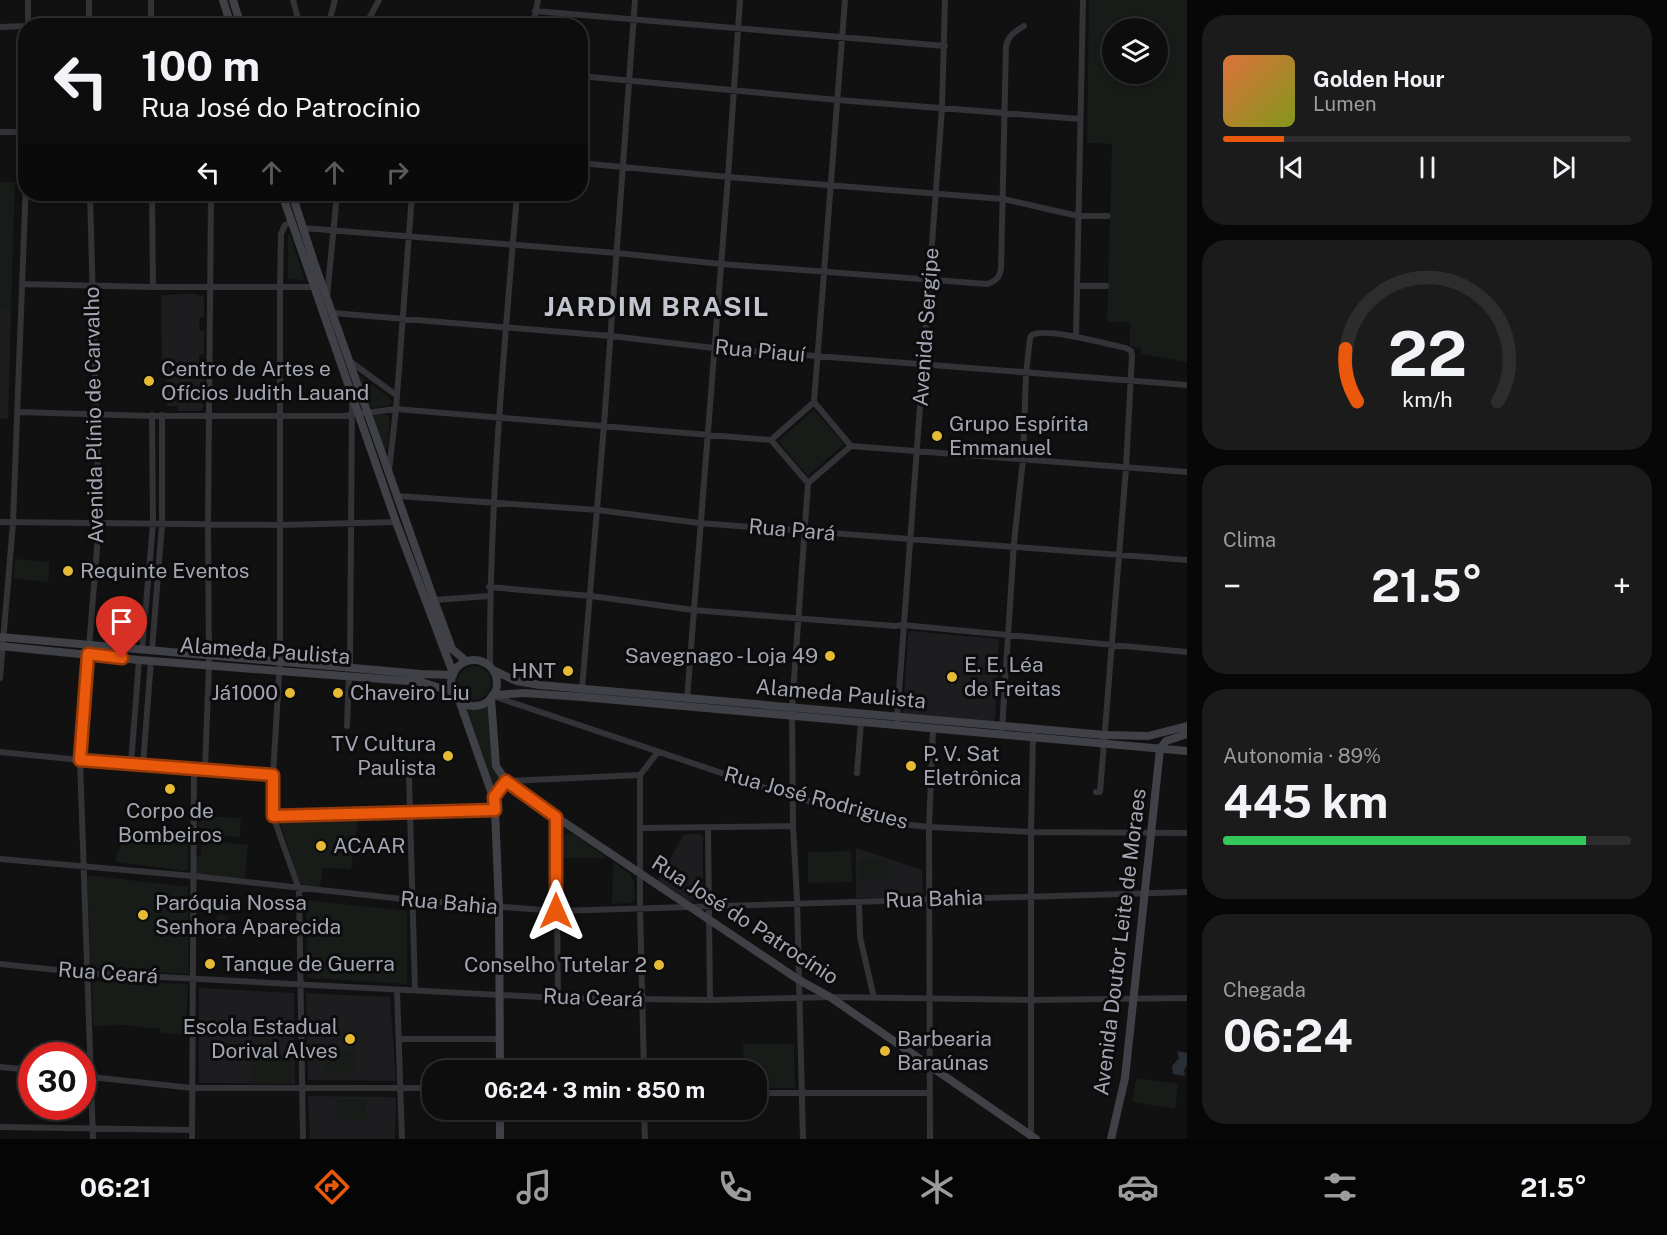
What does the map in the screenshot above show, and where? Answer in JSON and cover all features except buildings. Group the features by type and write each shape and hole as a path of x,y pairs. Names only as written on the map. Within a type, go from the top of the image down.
{"main road":[{"path":"223,0 229,18"},
{"path":"233,0 239,18"},
{"path":"284,201 396,522 453,674 451,687 494,797 499,907 500,1060"},
{"path":"294,201 349,362 359,414 389,472 452,649 466,661"},
{"name":"Alameda Paulista","path":"1,642 280,660 421,682 456,696"},
{"name":"Alameda Paulista","path":"89,649 140,660 280,670 453,674"},
{"path":"453,674 466,661 479,661 492,669 496,683 492,696 495,762 498,771 506,781 494,797"},
{"name":"Alameda Paulista","path":"492,669 516,681 582,693 1033,732 1187,751"},
{"name":"Alameda Paulista","path":"492,696 525,693 582,693"},
{"path":"456,696 465,704 479,705 492,696"},
{"name":"Alameda Paulista","path":"792,712 861,722 897,721 933,729 1002,730"},
{"name":"Alameda Paulista","path":"1104,739 1148,736 1187,726"},
{"path":"1160,749 1166,741 1187,734"},
{"name":"Avenida Doutor Leite de Moraes","path":"1111,1139 1125,1078 1160,749"},
{"name":"Rua José do Patrocínio","path":"506,781 709,920 799,980 830,997 1032,1138"},
{"path":"500,1120 500,1139"}],"street":[{"path":"27,18 28,0"},
{"path":"89,0 89,18"},
{"path":"151,0 151,18"},
{"path":"293,0 298,18"},
{"path":"330,18 335,0"},
{"path":"369,18 379,0"},
{"path":"534,18 538,0"},
{"path":"582,693 598,510 635,0"},
{"path":"687,703 740,0"},
{"path":"771,440 814,402 846,0"},
{"name":"Avenida Sergipe","path":"897,721 942,108 945,0"},
{"path":"1076,337 1083,0"},
{"path":"535,11 945,46"},
{"path":"0,27 18,26"},
{"path":"303,228 987,284 1000,276 1006,46 1008,38 1023,26"},
{"path":"588,77 838,100 1080,119"},
{"path":"0,132 18,132"},
{"path":"588,164 1003,199 1078,216 1108,216"},
{"path":"0,678 1,642 13,523 25,201"},
{"name":"Avenida Plínio de Carvalho","path":"89,1042 80,760 99,524 90,201"},
{"path":"152,201 153,287"},
{"path":"205,769 209,665 208,525 212,201"},
{"path":"327,298 336,201"},
{"path":"389,472 396,410 411,201"},
{"path":"492,669 489,587 499,417 516,201"},
{"path":"291,222 285,225 281,234 280,670 273,775 273,816 299,889 304,1088 303,1139"},
{"path":"22,284 313,287"},
{"path":"1078,286 1106,286"},
{"name":"Rua Piauí","path":"333,314 611,336 714,348 1026,374 1187,385"},
{"path":"1002,730 1014,547 1023,459 1026,374 1032,334 1040,332 1076,337 1131,351 1126,468 1112,646 1100,792 1096,792"},
{"path":"349,362 396,395"},
{"path":"814,402 851,446 1187,472"},
{"path":"18,412 152,416 209,414 343,416 396,410 707,434 771,440 808,483"},
{"path":"347,726 351,425 359,414"},
{"path":"142,650 153,524 152,416"},
{"path":"152,650 162,524 162,416"},
{"path":"343,416 351,425"},
{"path":"803,1139 793,826 792,712 804,531 808,483 851,446"},
{"name":"Rua Pará","path":"397,496 598,510 699,523 1187,560"},
{"path":"0,522 208,525 396,522"},
{"path":"489,587 591,596 693,610 903,625 1187,652"},
{"path":"434,600 489,596"},
{"path":"131,765 140,660"},
{"path":"143,765 150,660"},
{"name":"Rua José Rodrigues","path":"492,696 794,797 893,823 1031,832 1187,833"},
{"path":"857,773 861,722"},
{"path":"930,1139 929,827 933,729"},
{"path":"1032,1138 1033,732"},
{"path":"0,752 131,765 273,775"},
{"path":"644,1060 640,909 640,776 658,752"},
{"path":"192,1139 194,769"},
{"path":"506,781 640,776"},
{"path":"409,777 415,990"},
{"path":"273,816 495,810"},
{"path":"556,817 558,999"},
{"path":"641,828 793,826"},
{"path":"708,828 710,1000"},
{"name":"Rua Bahia","path":"0,859 193,876 412,900 556,911 1187,892"},
{"path":"859,903 860,937 874,998"},
{"name":"Rua Ceará","path":"0,964 86,973 558,999 1187,998"},
{"path":"397,990 402,1139"},
{"path":"399,1039 499,1039"},
{"path":"0,1067 18,1069"},
{"path":"96,1078 192,1088 422,1088"},
{"path":"767,1092 930,1093"},
{"name":"Avenida Plínio de Carvalho","path":"92,1120 93,1139"},
{"path":"645,1120 645,1139"},
{"path":"0,1127 191,1130"}],"shaded area":[{"path":"1089,0 1187,0 1187,362 1141,354 1141,348 1130,346 1130,322 1107,322 1112,144 1087,143"},
{"path":"0,182 15,182 11,310 0,310"},
{"path":"288,234 290,234 305,280 288,279"},
{"path":"161,295 203,296 204,300 204,317 199,318 200,331 204,331 204,354 199,355 200,372 205,372 203,408 200,411 178,411 178,406 167,406 166,373 162,373"},
{"path":"0,310 11,310 8,419 0,418"},
{"path":"359,375 388,397 392,401 390,405 374,408 369,406"},
{"path":"814,410 844,444 808,476 778,441"},
{"path":"386,414 390,418 388,447 385,451 373,417"},
{"path":"15,559 50,562 48,582 13,578"},
{"name":"E. E. Léa de Freitas","path":"910,631 999,639 994,723 903,713"},
{"path":"474,666 486,671 491,683 486,695 474,700 462,695 457,683 462,671"},
{"path":"490,705 500,779 499,784 493,787 466,709 479,710"},
{"path":"199,816 241,818 240,837 198,835"},
{"name":"ACAAR","path":"281,820 358,820 351,869 323,868 320,887 304,886 300,882 280,823"},
{"path":"125,831 188,835 188,871 115,862"},
{"path":"567,833 573,834 607,858 561,858 561,839"},
{"path":"684,834 703,836 703,899 699,902 689,901 658,881"},
{"path":"201,840 248,845 245,879 195,874 195,856 201,856"},
{"path":"856,848 922,870 923,897 856,898"},
{"path":"851,851 852,882 808,883 808,852"},
{"path":"885,858 889,860 889,879 859,880 859,859"},
{"path":"613,862 628,873 633,880 635,898 630,903 612,904"},
{"path":"87,875 188,887 189,974 91,968"},
{"path":"306,900 407,911 407,984 307,978"},
{"path":"217,915 228,916 226,938 216,938"},
{"path":"92,981 188,984 186,1035 161,1033 160,1029 124,1025 93,1026"},
{"path":"199,988 294,993 295,1084 199,1083"},
{"name":"Escola Estadual Dorival Alves","path":"306,993 390,997 396,1081 308,1080"},
{"path":"743,1044 794,1044 795,1088 767,1088 767,1060 744,1060"},
{"path":"355,1050 355,1073 325,1073 325,1051"},
{"path":"1177,1051 1187,1053 1185,1076 1173,1074 1172,1066 1179,1058"},
{"path":"252,1059 292,1059 292,1083 252,1083"},
{"path":"1136,1078 1178,1084 1175,1109 1132,1102"},
{"path":"308,1096 396,1097 395,1139 310,1139"},
{"path":"337,1099 366,1099 367,1120 337,1120"}],"place":[{"name":"Centro de Artes e Ofícios Judith Lauand","path":"149,381"},
{"name":"Grupo Espírita Emmanuel","path":"937,436"},
{"name":"Requinte Eventos","path":"68,571"},
{"name":"Savegnago - Loja 49","path":"830,656"},
{"name":"HNT","path":"568,671"},
{"name":"E. E. Léa de Freitas","path":"952,677"},
{"name":"Já1000","path":"290,693"},
{"name":"Chaveiro Liu","path":"338,693"},
{"name":"TV Cultura Paulista","path":"448,756"},
{"name":"P. V. Sat Eletrônica","path":"911,766"},
{"name":"Corpo de Bombeiros","path":"170,789"},
{"name":"ACAAR","path":"321,846"},
{"name":"Paróquia Nossa Senhora Aparecida","path":"143,915"},
{"name":"Tanque de Guerra","path":"210,964"},
{"name":"Conselho Tutelar 2","path":"659,965"},
{"name":"Escola Estadual Dorival Alves","path":"350,1039"},
{"name":"Barbearia Baraúnas","path":"885,1051"}],"district":[{"name":"JARDIM BRASIL","path":"657,307"}],"route":[{"path":"122,658 88,654 80,760 273,775 273,816 495,810 494,797 506,781 556,817 556,911"}]}
